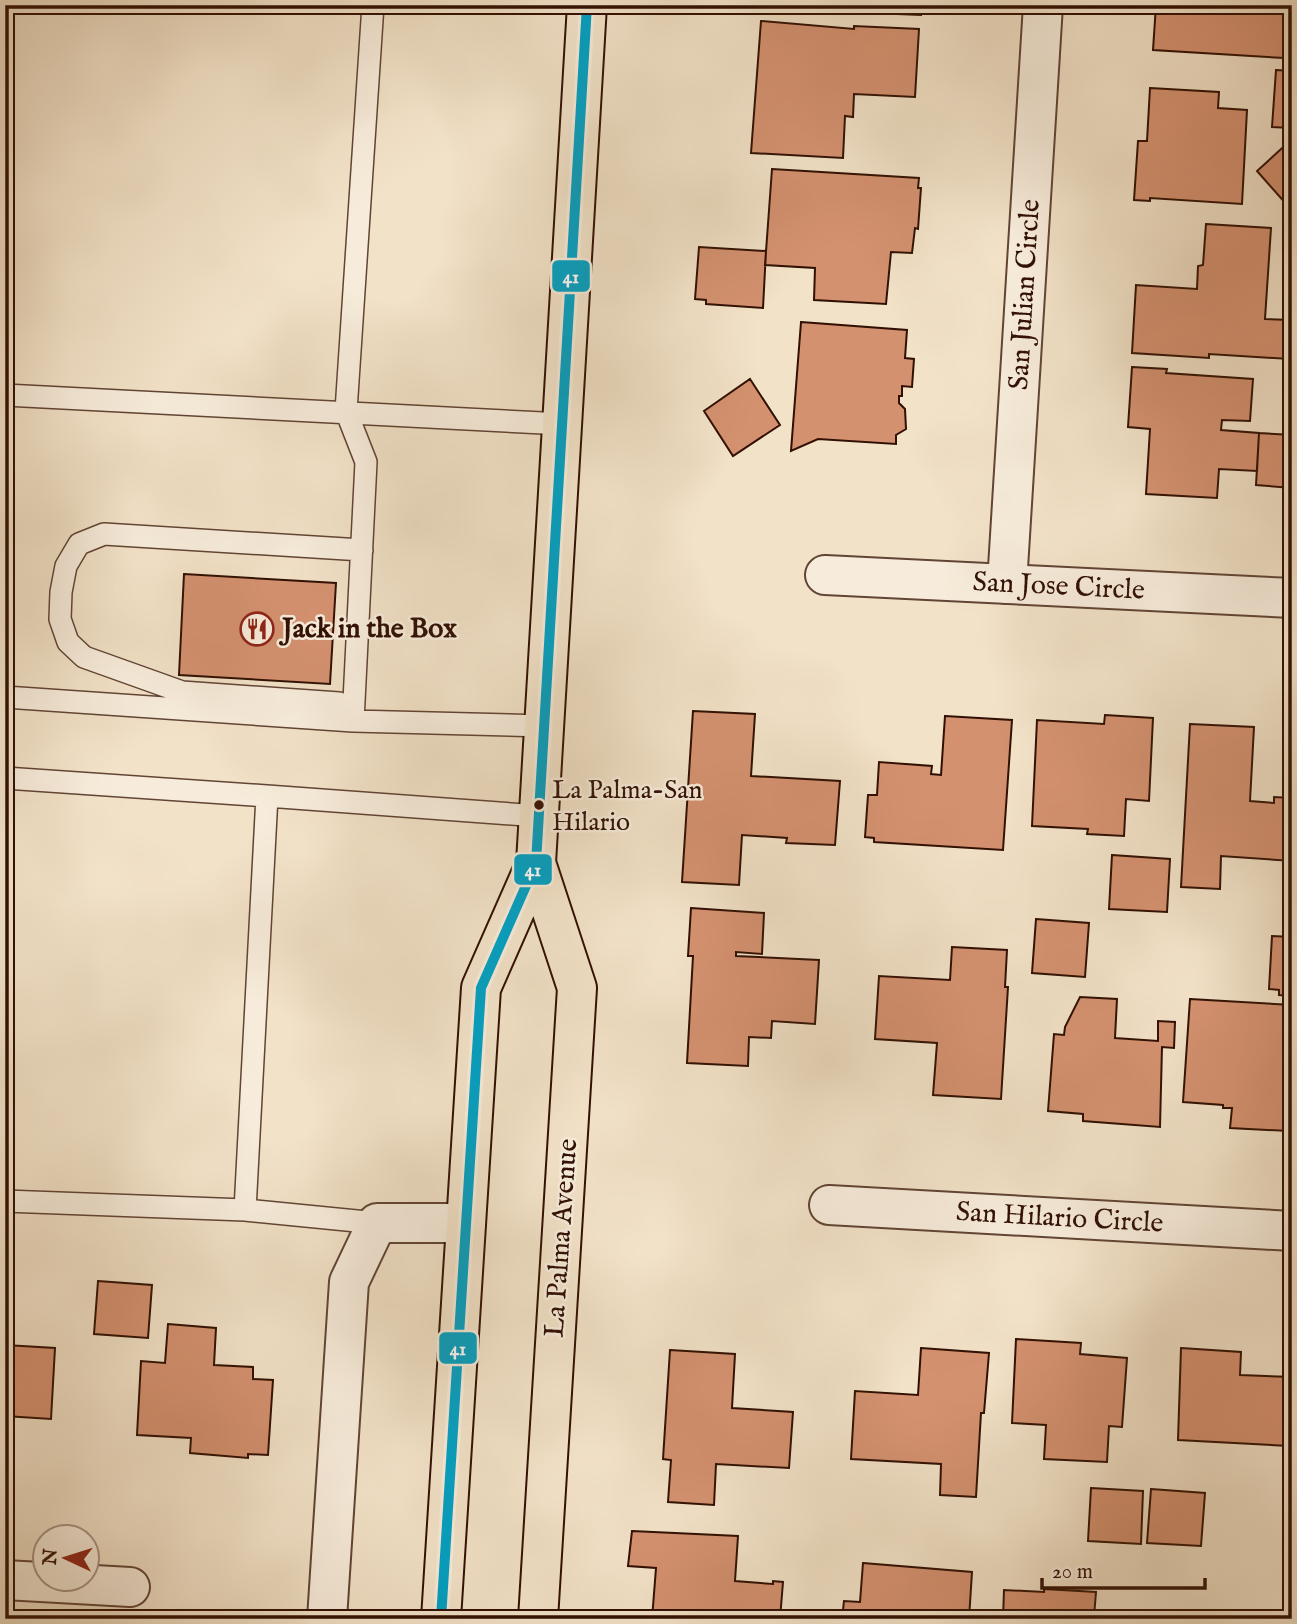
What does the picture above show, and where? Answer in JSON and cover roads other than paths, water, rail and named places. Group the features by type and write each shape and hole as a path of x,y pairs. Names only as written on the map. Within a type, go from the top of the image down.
{"main road":[{"name":"La Palma Avenue","path":"441,1619 481,988 536,863 587,5"},
{"name":"La Palma Avenue","path":"536,863 577,988 538,1619"}],"street":[{"name":"San Julian Circle","path":"1007,584 1043,5"},
{"name":"San Jose Circle","path":"825,575 1292,598"},
{"name":"San Hilario Circle","path":"829,1205 1292,1231"},
{"path":"327,1619 349,1282 377,1223 466,1223"},
{"path":"5,1580 130,1587"}],"lane":[{"path":"353,721 366,462 345,411 373,5"},
{"path":"5,394 562,424"},
{"path":"353,721 339,703 182,692 84,657 68,642 60,619 61,592 66,566 79,544 104,534 362,550"},
{"path":"5,697 353,721 544,726"},
{"path":"5,778 539,816"},
{"path":"245,1210 267,796"},
{"path":"5,1201 245,1210 377,1223"}],"place":[{"name":"Jack in the Box","path":"257,629"},
{"name":"La Palma-San Hilario","path":"539,805"}]}
